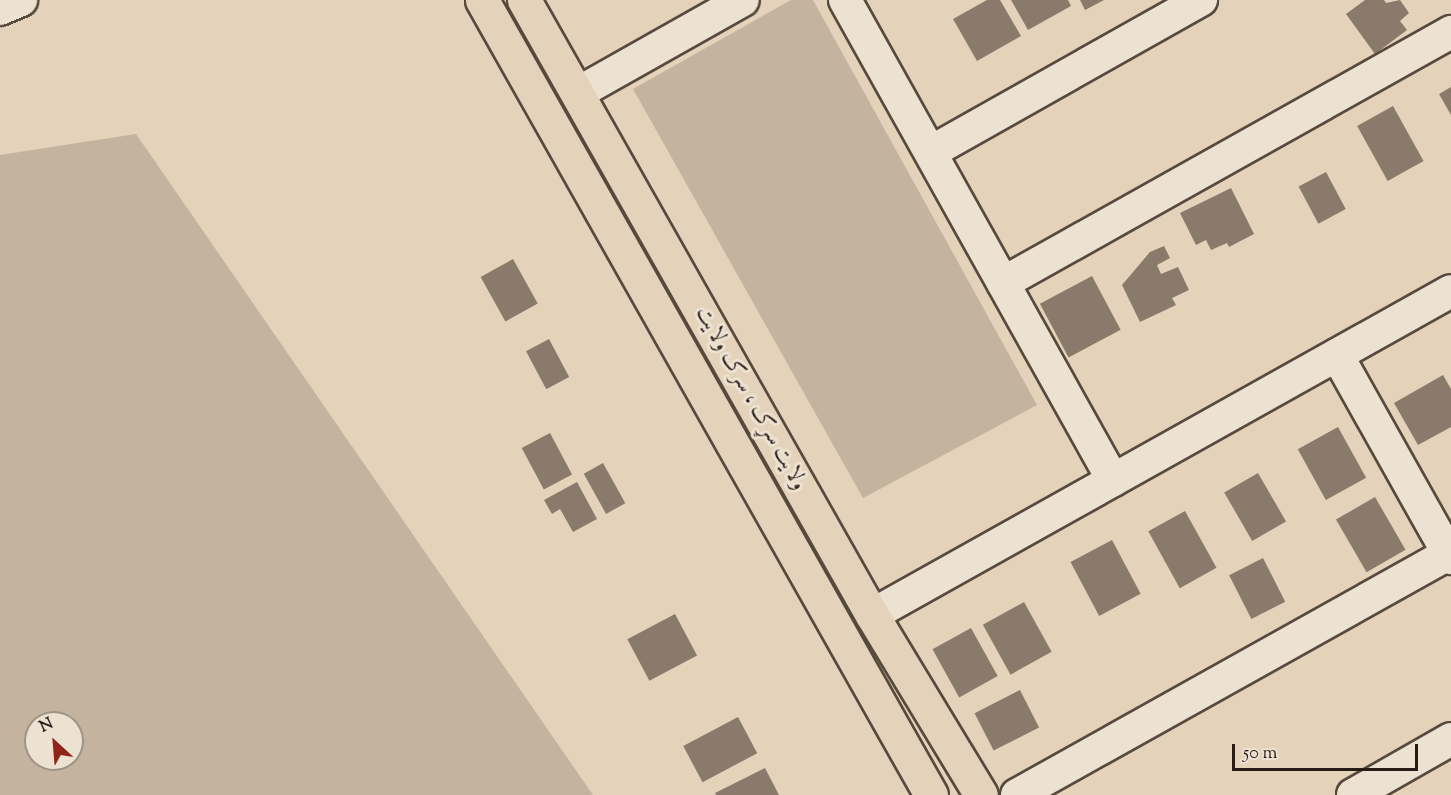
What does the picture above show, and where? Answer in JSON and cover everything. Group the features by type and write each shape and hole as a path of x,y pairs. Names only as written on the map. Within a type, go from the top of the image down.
{"main road":[{"name":"ولایت سړک ، سرک ولایت","path":"482,0 932,795"},
{"name":"ولایت سړک ، سرک ولایت","path":"524,0 872,615 981,795"}],"street":[{"path":"0,9 21,0"},
{"path":"578,93 743,0"},
{"path":"844,0 1113,480"},
{"path":"931,152 1201,0"},
{"path":"1003,283 1451,32"},
{"path":"872,615 1451,291"},
{"path":"1017,795 1450,555 1337,355"},
{"path":"1353,795 1451,740"}],"shaded area":[{"path":"791,0 813,0 1037,405 863,498 633,89"},
{"path":"136,134 593,795 0,795 0,155"}],"building":[{"path":"987,0 1000,0 1021,36 977,61 953,19"},
{"path":"1011,0 1068,0 1071,6 1028,30"},
{"path":"1080,0 1104,0 1085,10"},
{"path":"1365,0 1384,0 1386,3 1400,0 1409,13 1400,21 1407,30 1375,54 1346,14"},
{"path":"1451,87 1451,115 1439,94"},
{"path":"1393,106 1424,161 1388,181 1357,126"},
{"path":"1326,172 1346,209 1318,224 1299,187"},
{"path":"1231,188 1254,234 1229,247 1227,243 1211,250 1206,240 1196,245 1180,213"},
{"path":"1164,246 1170,258 1157,265 1161,274 1178,267 1189,290 1172,298 1176,305 1140,322 1122,285 1150,252"},
{"path":"513,259 538,304 505,322 481,277"},
{"path":"1092,276 1121,330 1069,358 1040,304"},
{"path":"549,339 569,377 546,389 526,351"},
{"path":"1443,375 1451,389 1451,427 1418,445 1394,403"},
{"path":"1338,427 1366,478 1326,500 1298,449"},
{"path":"550,433 572,474 544,490 522,448"},
{"path":"603,463 625,503 606,514 584,474"},
{"path":"1258,473 1286,521 1252,541 1224,492"},
{"path":"577,482 597,519 573,532 560,509 552,514 544,500"},
{"path":"1375,497 1406,550 1367,572 1336,520"},
{"path":"1185,511 1217,568 1180,588 1148,531"},
{"path":"1112,540 1141,594 1099,616 1071,562"},
{"path":"1263,558 1285,602 1251,619 1229,575"},
{"path":"1024,602 1052,652 1011,675 983,625"},
{"path":"675,614 697,655 649,681 627,639"},
{"path":"971,628 998,676 959,697 933,649"},
{"path":"1020,690 1039,727 994,751 975,713"},
{"path":"738,717 757,753 703,782 683,746"},
{"path":"765,768 779,795 716,795 715,793"}]}
